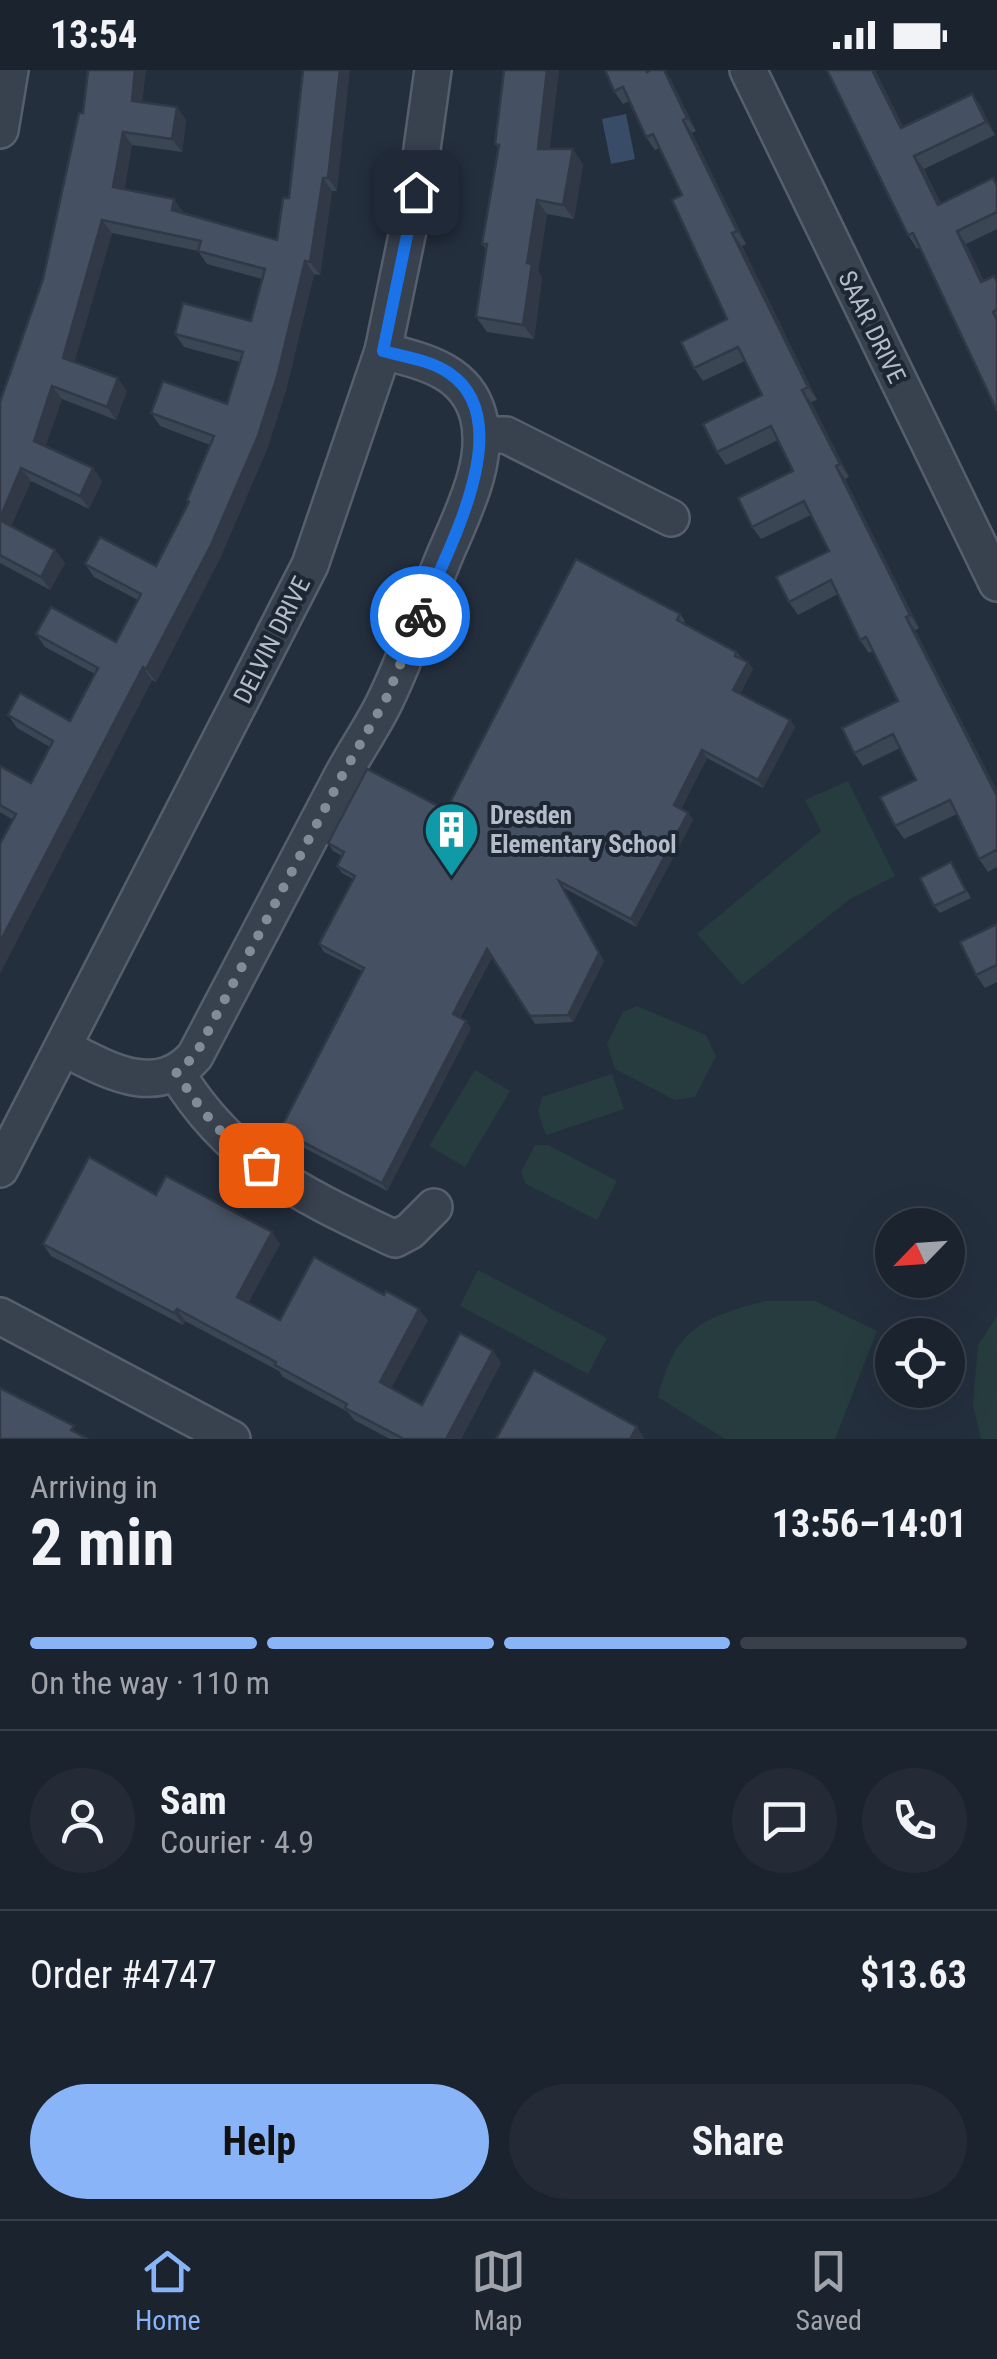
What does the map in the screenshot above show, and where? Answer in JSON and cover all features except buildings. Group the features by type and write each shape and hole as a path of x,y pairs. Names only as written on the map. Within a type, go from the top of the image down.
{"street":[{"path":"0,130 10,70"},
{"name":"DELVIN DRIVE","path":"0,1169 310,565 383,351 416,192 433,70"},
{"name":"SAAR DRIVE","path":"748,70 997,583"},
{"path":"64,1048 103,1068 139,1080 176,1072 195,1056 386,699 468,496 479,456 480,434 478,414 468,391 452,375 426,362 383,351"},
{"path":"480,434 506,434 671,518"},
{"path":"176,1072 203,1115 238,1149 308,1198 395,1239 410,1231 434,1207"},
{"path":"0,1316 232,1439"}],"green space":[{"path":"848,781 895,876 850,899 742,985 697,934 821,831 805,800"},
{"path":"637,1006 706,1035 716,1056 695,1097 675,1100 615,1069 607,1044 623,1012"},
{"path":"475,1070 510,1091 465,1167 429,1146"},
{"path":"612,1074 624,1109 546,1135 538,1112 542,1097"},
{"path":"535,1145 548,1145 617,1181 597,1220 526,1184 521,1172"},
{"path":"478,1270 607,1338 588,1374 460,1306"},
{"path":"765,1301 815,1301 875,1330 835,1439 725,1439 658,1397 682,1341 693,1330 723,1314"},
{"path":"997,1316 997,1439 981,1439 973,1405 978,1345"}],"water":[{"path":"626,114 635,159 611,164 602,119"}],"way so far":[{"path":"261,1165 203,1115 176,1072 195,1056 386,699 420,616"}],"place":[{"name":"Dresden Elementary School","path":"451,878"}],"route":[{"path":"416,192 383,351 426,362 452,375 468,391 478,414 480,434 479,456 468,496 420,616"}]}
